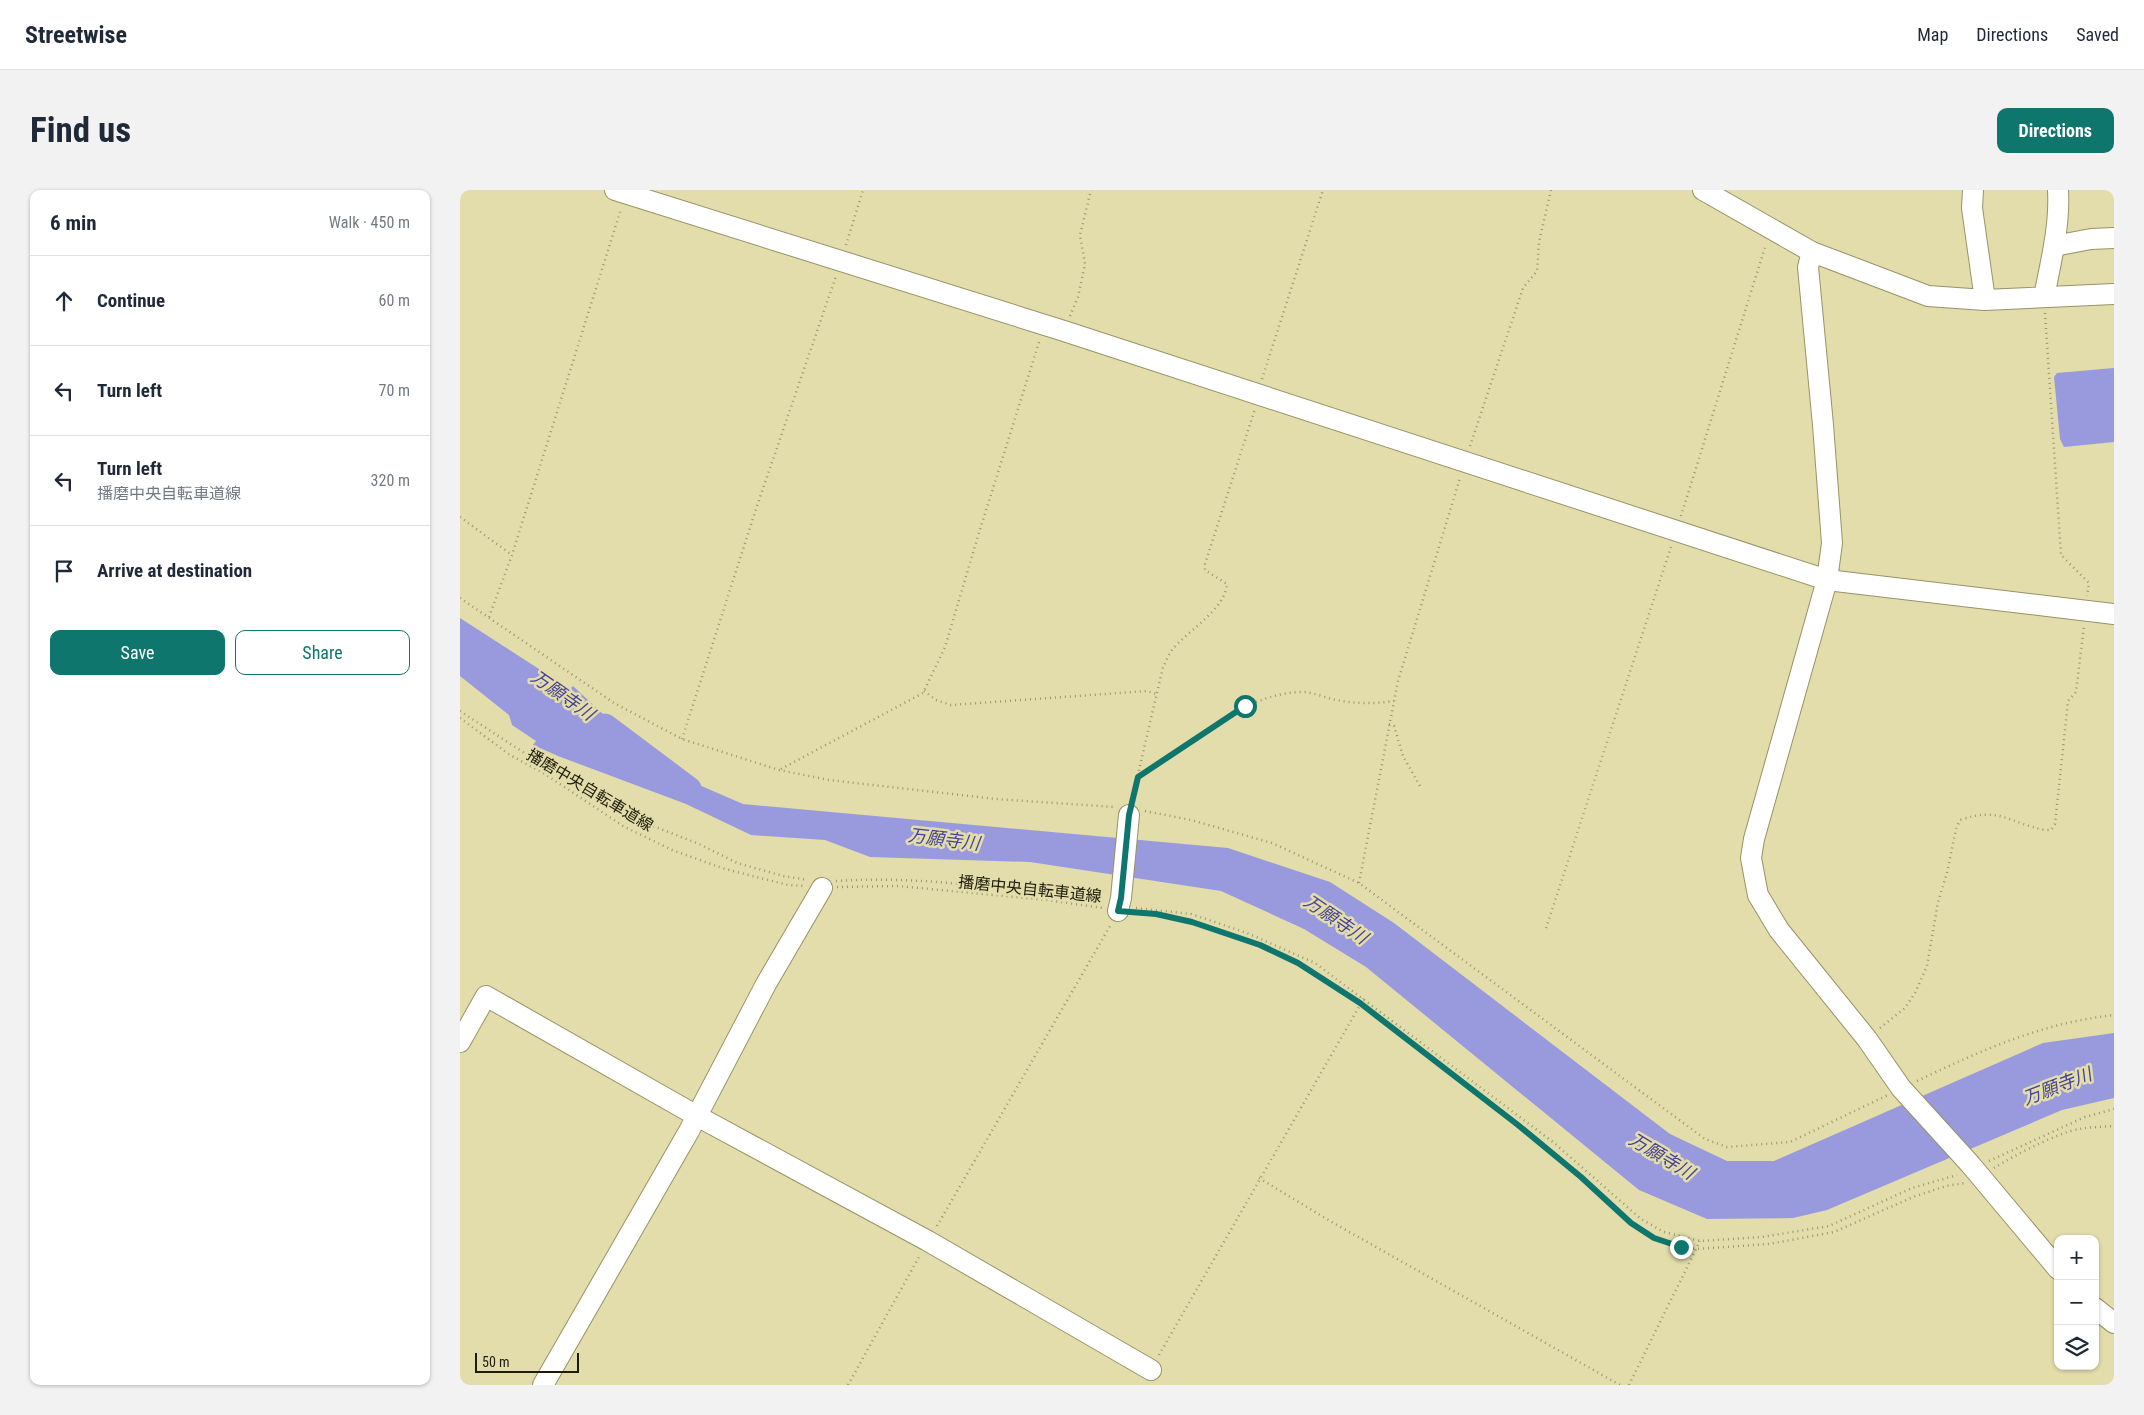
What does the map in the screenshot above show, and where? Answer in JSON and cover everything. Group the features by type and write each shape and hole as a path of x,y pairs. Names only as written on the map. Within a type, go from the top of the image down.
{"street":[{"path":"1703,190 1812,252 1928,296 1985,300 2114,294"},
{"path":"1973,190 1972,208 1985,300"},
{"path":"2044,297 2059,210 2058,190"},
{"path":"621,192 1054,328 1827,580 2114,614"},
{"path":"2054,246 2091,239 2114,238"},
{"path":"1812,252 1808,267 1832,543 1827,580 1762,809 1750,858 1758,895 1779,930 1867,1039 1906,1093 1975,1170 2054,1264"},
{"path":"1119,905 1130,812"},
{"path":"543,1385 697,1116 766,984 824,884"},
{"path":"460,1042 486,996 697,1116 928,1241 1151,1370"},
{"path":"2099,1311 2114,1323"}],"path":[{"path":"682,740 757,506 864,190"},
{"path":"779,770 914,698 924,690 945,646 978,536 1054,328 1078,297 1085,264 1080,235 1091,190"},
{"path":"1130,812 1163,667 1172,650 1219,604 1227,591 1228,584 1205,570 1205,564 1323,190"},
{"path":"1359,883 1388,724 1394,701 1432,566 1465,462 1523,288 1537,271 1539,242 1551,190"},
{"path":"489,617 512,555 621,192"},
{"path":"1546,928 1676,531 1771,229"},
{"path":"1867,1039 1905,1008 1915,993 1927,966 1938,902 1947,873 1956,829 1960,820 1974,815 1997,814 2045,830 2051,830 2055,824 2068,701 2076,692 2089,583 2062,555 2044,297"},
{"path":"460,516 512,555"},
{"path":"460,598 614,703 682,740 779,770 829,780 1191,820 1272,843 1359,883 1705,1139 1727,1147 1790,1142 1906,1093 1985,1048 2042,1029 2114,1015"},
{"path":"924,690 936,700 951,705 1147,691 1156,694"},
{"path":"1138,777 1245,706 1272,696 1304,692 1334,700 1361,704 1394,701"},
{"path":"460,711 532,758 638,820 699,844 737,863 783,876 824,884 900,880 1033,892 1191,914 1247,933 1315,963 1364,998 1553,1142 1641,1219 1664,1232 1700,1241 1762,1237 1828,1226 1912,1188 1975,1170 1999,1155 2077,1120 2114,1109"},
{"name":"播磨中央自転車道線","path":"460,718 510,755 545,774 623,826 672,850 725,869 788,885 898,886 1119,905 1192,922 1260,945 1298,963 1360,1003 1549,1150 1631,1223 1654,1238 1681,1247 1696,1249 1770,1244 1834,1232 1975,1170 2009,1159 2062,1134 2078,1129 2114,1126"},
{"path":"1388,724 1394,726 1402,756 1420,786"},
{"path":"848,1385 1119,905"},
{"path":"1151,1370 1259,1178 1364,998"},
{"path":"1259,1178 1330,1221 1620,1385"},
{"path":"1629,1385 1700,1241"}],"water":[{"path":"2114,368 2114,442 2064,447 2060,439 2054,377 2057,373"},
{"path":"460,618 570,689 573,686 604,715 646,762 743,804 1228,848 1330,882 1394,923 1670,1134 1727,1161 1774,1161 2043,1043 2114,1033 2114,1098 2062,1110 1827,1210 1793,1218 1707,1219 1639,1190 1366,967 1304,929 1221,891 1030,862 870,857 825,840 751,835 686,804 533,745 536,741 512,725 509,715 460,676"}],"waterway":[{"name":"万願寺川","path":"605,726 689,789"}],"route":[{"path":"1245,706 1138,777 1130,808 1118,911 1156,914 1192,922 1260,945 1298,963 1338,987 1360,1003 1518,1125 1581,1177 1631,1223 1654,1238 1681,1247"}]}
